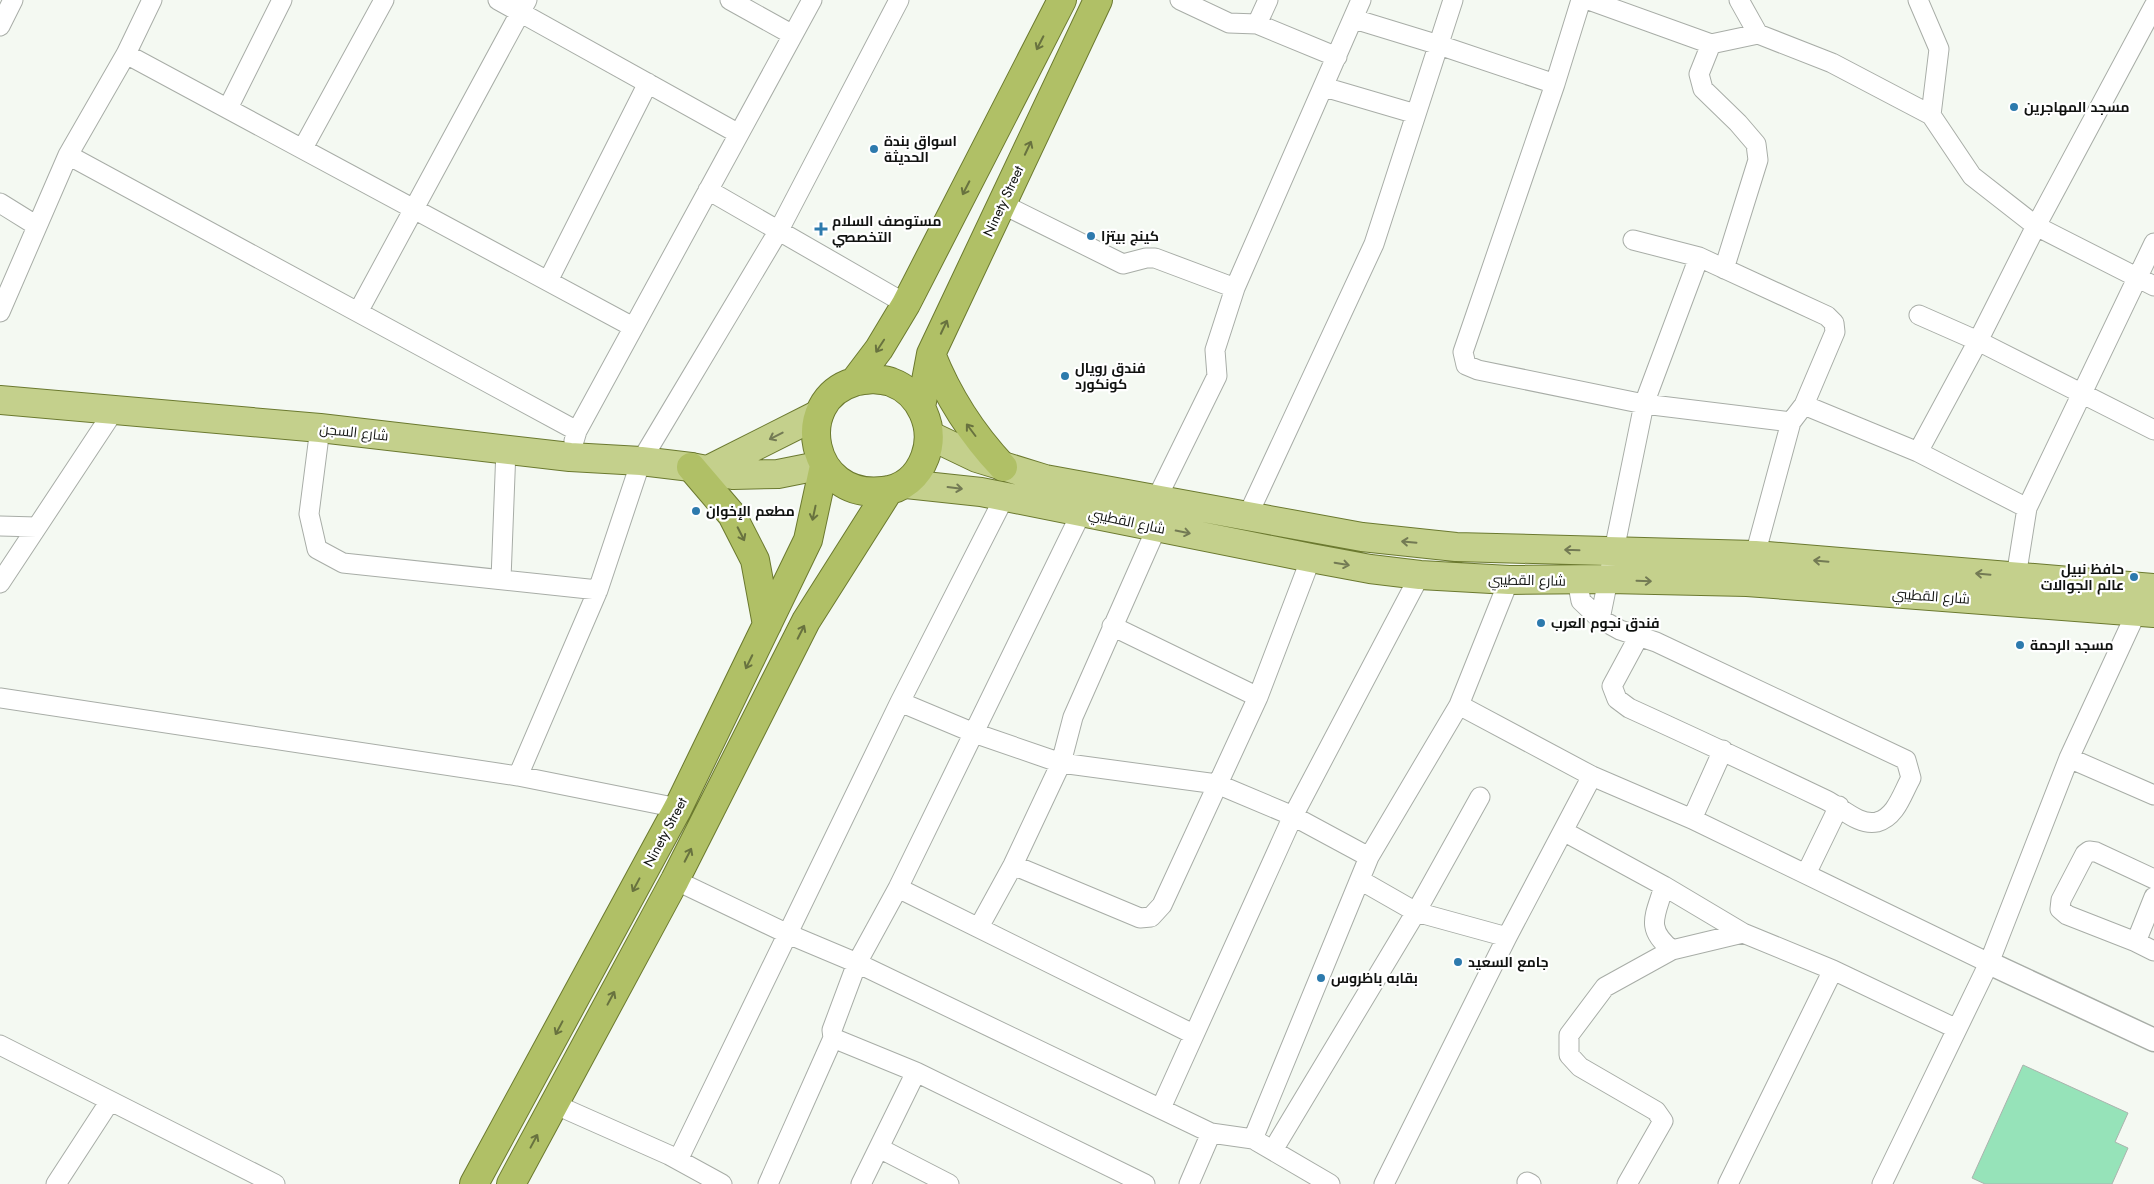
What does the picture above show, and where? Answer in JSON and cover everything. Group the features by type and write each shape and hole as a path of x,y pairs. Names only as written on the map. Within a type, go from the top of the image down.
{"highway":[{"path":"854,382 879,349 906,304 1062,0"},
{"name":"Ninety Street","path":"921,407 931,354 1098,0"},
{"path":"931,354 953,403 984,447 1003,467"},
{"path":"511,1184 675,880 806,621 898,487 924,458 928,425 921,407 908,392 892,382 873,379 854,382 833,394 819,414 815,440 823,465 836,480 852,489 871,492 898,487"},
{"name":"Ninety Street","path":"474,1184 678,808 767,625 808,540 823,465"},
{"path":"699,469 732,515 755,560 767,625"}],"main road":[{"name":"شارع السجن","path":"0,400 320,428 570,457 641,462 733,475 778,474 823,465"},
{"path":"699,469 819,414"},
{"name":"شارع القطيبي","path":"928,435 977,458 1045,480 1088,500 1157,527 1370,569 1420,575 1509,580 1609,579 1746,582 2145,612"},
{"name":"شارع القطيبي","path":"898,487 956,488 1005,496 1088,500 1156,500 1322,531 1456,547 1755,555 2154,588"}],"street":[{"path":"0,312 68,155 126,54 152,0"},
{"path":"228,108 282,0"},
{"path":"303,148 384,0"},
{"path":"498,0 523,6 648,83 739,134"},
{"path":"730,0 793,35"},
{"path":"570,457 577,431 812,0"},
{"path":"518,776 598,590 641,462 779,230 900,0"},
{"path":"1180,0 1229,23 1257,24 1337,58"},
{"path":"1257,24 1268,0"},
{"path":"1156,500 1217,376 1216,350 1235,288 1361,0"},
{"path":"1247,517 1374,244 1453,0"},
{"path":"1581,0 1555,84 1463,352 1466,365 1478,370 1644,404 1791,422"},
{"path":"1589,0 1711,44 1758,34 1832,63 1930,115 1972,176 2036,226 2146,282"},
{"path":"1739,0 1758,34"},
{"path":"1918,0 1939,49 1930,115"},
{"path":"0,26 8,3"},
{"path":"358,312 523,6"},
{"path":"1918,452 2154,6"},
{"path":"1354,19 1439,44 1555,84"},
{"path":"1711,44 1699,74 1703,89 1738,123 1756,144 1758,160 1724,269"},
{"path":"126,54 633,327"},
{"path":"548,281 648,83"},
{"path":"1324,87 1416,114"},
{"path":"68,155 577,431"},
{"path":"708,190 906,304"},
{"path":"0,204 37,226"},
{"path":"1002,204 1123,264 1146,258 1155,258 1235,288"},
{"path":"1633,240 1699,257 1827,316 1834,322 1835,332 1804,405 1791,422 1755,555"},
{"path":"2016,577 2027,508 2082,394 2146,282 2154,243"},
{"path":"1600,619 1644,404 1699,257"},
{"path":"1919,315 1978,341 2154,430"},
{"path":"1804,405 1918,452 2027,508"},
{"path":"0,584 114,409"},
{"path":"320,428 308,514 317,549 342,562 598,590"},
{"path":"501,579 506,449"},
{"path":"678,1160 900,702 1005,496"},
{"path":"768,1184 833,1038 832,1030 857,963 898,888 1088,500"},
{"path":"0,526 37,527"},
{"path":"979,927 1013,865 1061,763 1073,717 1157,527"},
{"path":"1013,865 1140,918 1151,917 1162,905 1258,697 1312,558"},
{"path":"1161,1108 1292,816 1420,575"},
{"path":"1253,1139 1369,857 1459,705 1509,580"},
{"path":"1576,580 1581,601 1600,619 1620,630 1639,636 1656,642 1906,760 1911,778 1892,815 1878,822 1864,823 1839,806 1723,750 1629,708 1617,698 1612,686 1639,636"},
{"path":"1882,1184 1989,963 2069,758 2145,612"},
{"path":"1112,626 1258,697"},
{"path":"0,698 518,776 678,808"},
{"path":"900,702 974,732 1061,763 1217,784 1292,816 1369,857"},
{"path":"1459,705 1592,776 1692,819 1989,963 2154,1040"},
{"path":"1692,819 1723,750"},
{"path":"2069,758 2154,796"},
{"path":"1384,1184 1507,937 1592,776"},
{"path":"1273,1150 1416,912 1480,797"},
{"path":"1806,874 1839,806"},
{"path":"1563,831 1664,886 1744,933 1833,970 1957,1029"},
{"path":"2154,879 2096,852 2089,851 2085,854 2061,900 2060,909 2067,915 2154,951"},
{"path":"675,880 788,934 857,963 1211,1133 1253,1139 1329,1184"},
{"path":"1360,880 1416,912 1507,937"},
{"path":"1664,886 1653,926 1659,940 1672,950"},
{"path":"898,888 1193,1034"},
{"path":"2136,942 2154,897"},
{"path":"1627,1184 1663,1121 1656,1111 1580,1067 1569,1055 1569,1035 1605,987 1672,950 1744,933"},
{"path":"1728,1184 1833,970"},
{"path":"833,1038 916,1072 1145,1184"},
{"path":"0,1045 269,1183"},
{"path":"860,1184 916,1072"},
{"path":"56,1184 110,1101"},
{"path":"554,1104 678,1160 722,1184"},
{"path":"1188,1184 1211,1133"},
{"path":"879,1148 949,1184"}],"building":[{"path":"2023,1065 2128,1113 2115,1142 2128,1148 2112,1184 1985,1184 1972,1178"}],"place":[{"name":"مسجد المهاجرين","path":"2014,107"},
{"name":"اسواق بندة الحديثة","path":"874,149"},
{"name":"مستوصف السلام التخصصي","path":"821,229"},
{"name":"كينج بيتزا","path":"1091,236"},
{"name":"فندق رويال كونكورد","path":"1065,376"},
{"name":"مطعم الإخوان","path":"696,511"},
{"name":"حافظ نبيل عالم الجوالات","path":"2134,577"},
{"name":"فندق نجوم العرب","path":"1541,623"},
{"name":"مسجد الرحمة","path":"2020,645"},
{"name":"جامع السعيد","path":"1458,962"},
{"name":"بقابه باظروس","path":"1321,978"}]}
